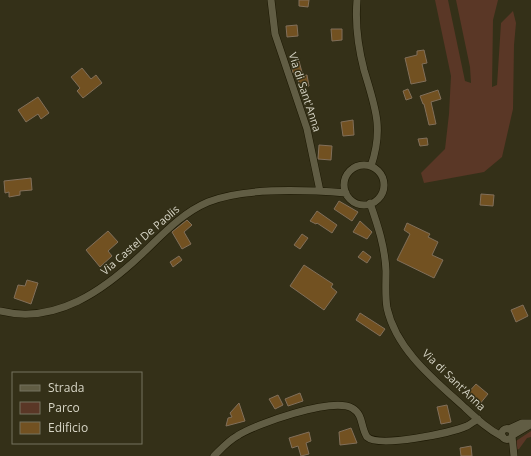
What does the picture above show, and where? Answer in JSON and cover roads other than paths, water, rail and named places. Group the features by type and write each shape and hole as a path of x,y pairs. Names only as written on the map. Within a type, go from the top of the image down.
{"street":[{"name":"Via di Sant'Anna","path":"271,0 275,34 307,129 320,191"},
{"path":"357,0 357,38 364,69 376,106 379,127 377,148 372,166"},
{"path":"358,166 372,166 381,174 384,186 380,197 370,204 354,201 346,193 345,180 352,169 358,166"},
{"name":"Via Castel De Paolis","path":"0,311 18,314 38,313 64,308 81,301 126,268 177,220 210,201 251,193 320,191 346,193"},
{"name":"Via di Sant'Anna","path":"370,204 382,240 386,272 387,308 395,330 418,362 478,419 493,432 507,434"},
{"path":"214,456 237,436 288,415 330,406 345,406 352,408 361,417 367,437 378,441 427,437 468,426 478,419"},
{"path":"513,455 507,434 531,424"}]}
